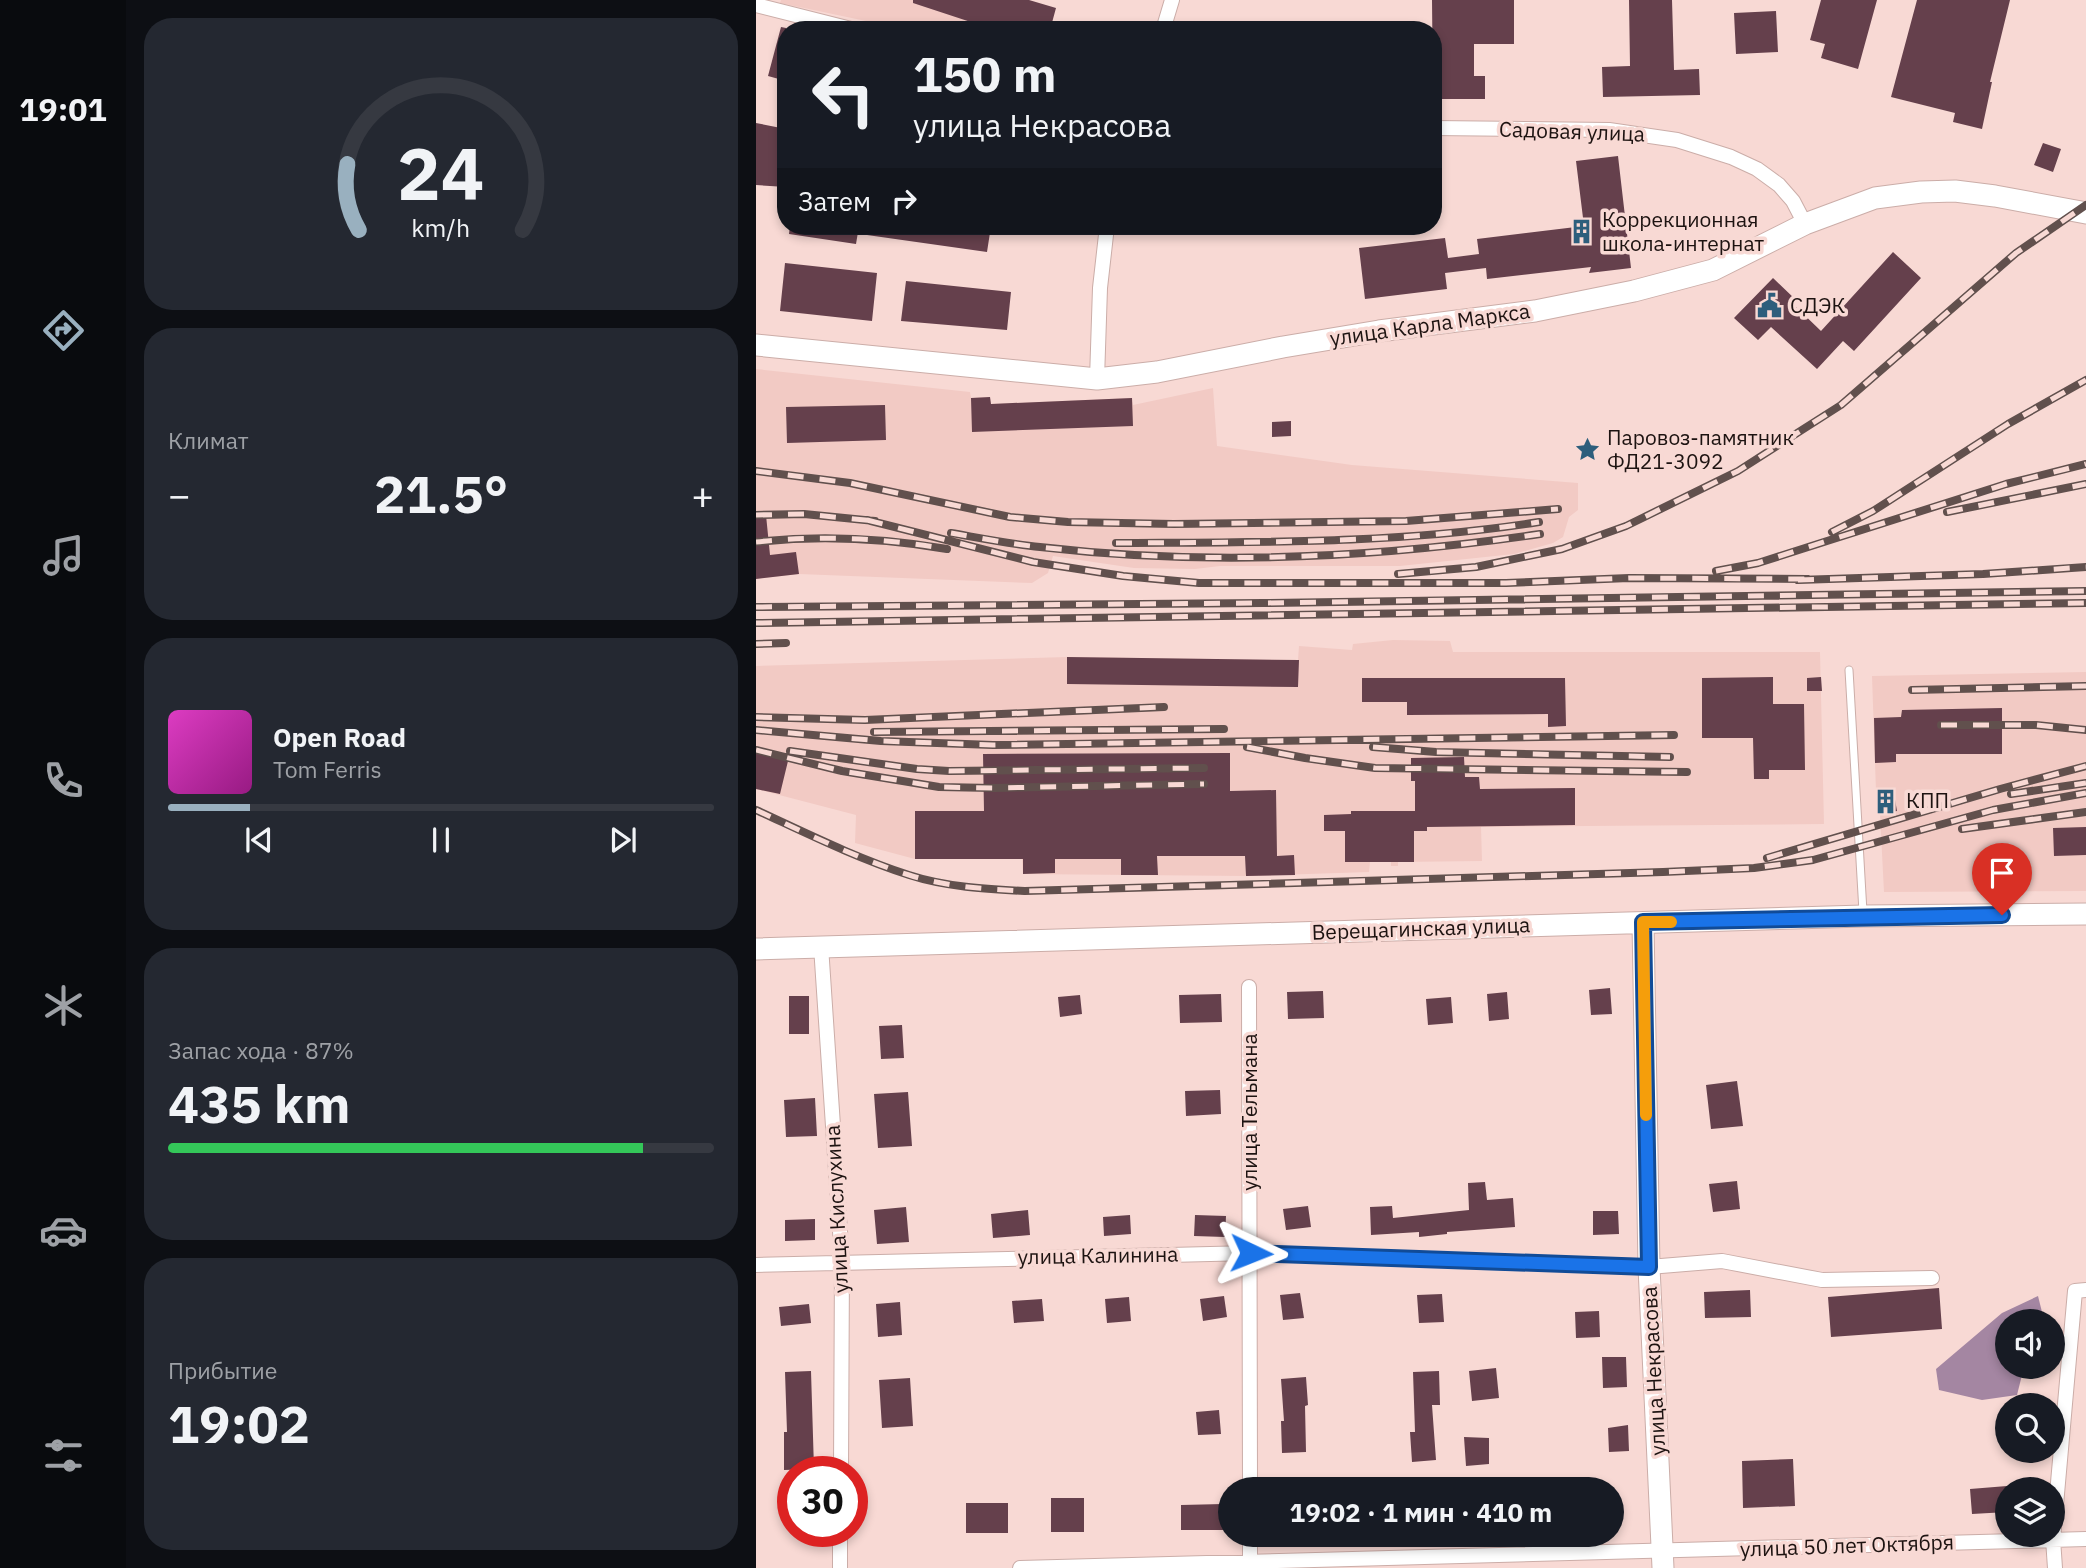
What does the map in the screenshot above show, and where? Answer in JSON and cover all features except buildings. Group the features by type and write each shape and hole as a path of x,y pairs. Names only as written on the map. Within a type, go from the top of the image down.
{"main road":[{"name":"улица Карла Маркса","path":"756,345 1097,379 1157,372 1379,331 1535,311 1634,291 1713,270 1805,224 1875,198 1955,191 2086,214"},
{"name":"Верещагинская улица","path":"756,949 1863,916 2086,914"},
{"name":"улица Некрасова","path":"1643,922 1649,1267 1663,1560"}],"street":[{"path":"1166,21 1172,0"},
{"path":"756,5 819,21"},
{"name":"Садовая улица","path":"1442,128 1609,130 1677,140 1731,157 1757,169 1779,185 1793,201 1805,224"},
{"path":"1097,379 1100,288 1106,235"},
{"name":"улица Кислухина","path":"821,946 842,1261 841,1456"},
{"name":"улица Тельмана","path":"1249,987 1250,1477"},
{"name":"улица Калинина","path":"756,1265 1251,1253 1649,1267 1722,1261 1822,1280 1932,1278"},
{"path":"2060,1477 2081,1291"},
{"name":"улица 50 лет Октября","path":"2065,1539 2086,1539"},
{"name":"улица 50 лет Октября","path":"1020,1568 1663,1560 1995,1542"},
{"path":"840,1547 840,1568"},
{"path":"1250,1547 1250,1565"},
{"path":"2054,1547 2055,1568"}],"lane":[{"path":"1849,670 1863,916"}],"shaded area":[{"path":"781,0 1004,0 998,21 866,21 780,3"},
{"path":"756,369 970,392 971,398 990,397 991,404 1132,398 1133,405 1213,388 1217,446 1352,465 1578,483 1578,510 1569,517 1563,537 1553,543 1514,554 1400,566 1134,568 1053,556 1048,573 1032,583 799,574 756,579"},
{"path":"1393,640 1450,641 1453,652 1820,652 1824,824 1481,827 1482,861 1398,862 1398,866 1391,866 1391,862 1370,862 1369,872 1246,876 1023,874 1022,859 915,859 855,843 856,815 756,789 756,666 1067,657 1298,660 1299,646 1352,650 1353,644"},
{"path":"2086,672 2086,891 1884,892 1880,814 1876,791 1872,676"},
{"path":"2038,1296 2041,1309 2010,1309"},
{"path":"1995,1319 1995,1379 2021,1379 2018,1393 1995,1393 1995,1398 1982,1400 1939,1390 1936,1369"}],"railway":[{"path":"1398,574 1476,567 1562,549 1626,526 1738,471 1841,405 2016,253 2086,205"},
{"path":"1832,532 1873,511 2008,424 2086,380"},
{"path":"1716,571 1758,563 2006,484 2086,464"},
{"path":"756,471 850,483 1010,517 1068,522 1174,524 1406,521 1558,509"},
{"path":"1947,512 2086,484"},
{"path":"756,515 804,514 875,521"},
{"path":"867,520 1033,562 1123,576 1199,583 1506,583 1629,578 1807,579"},
{"path":"1116,543 1381,538 1539,522"},
{"path":"951,533 1029,546 1102,553 1227,558 1353,554 1540,534"},
{"path":"756,542 852,539 947,549"},
{"path":"1798,580 1983,574 2086,567"},
{"path":"756,607 2086,591"},
{"path":"756,623 2086,603"},
{"path":"756,644 786,643"},
{"path":"1912,690 2086,686"},
{"path":"756,717 865,720 1164,707"},
{"path":"1941,725 2036,725 2086,730"},
{"path":"874,732 1224,729"},
{"path":"756,730 881,741 993,745 1674,735"},
{"path":"1247,747 1375,768 1687,772"},
{"path":"1373,747 1436,752 1670,757"},
{"path":"756,750 842,771 939,787 1204,784"},
{"path":"790,751 949,771 1204,768"},
{"path":"1767,858 2086,766"},
{"path":"2011,794 2086,783"},
{"path":"756,810 850,853 909,875 952,885 1025,891 1754,868 1813,860 1993,810 2086,793"},
{"path":"1962,829 2086,812"}],"slow traffic":[{"path":"1646,1115 1643,922 1671,922"}],"place":[{"name":"Коррекционная школа-интернат","path":"1582,232"},
{"name":"СДЭК","path":"1770,306"},
{"name":"Паровоз-памятник ФД21-3092","path":"1587,450"},
{"name":"КПП","path":"1886,801"}],"route":[{"path":"1251,1253 1649,1267 1643,922 2002,915"}]}
